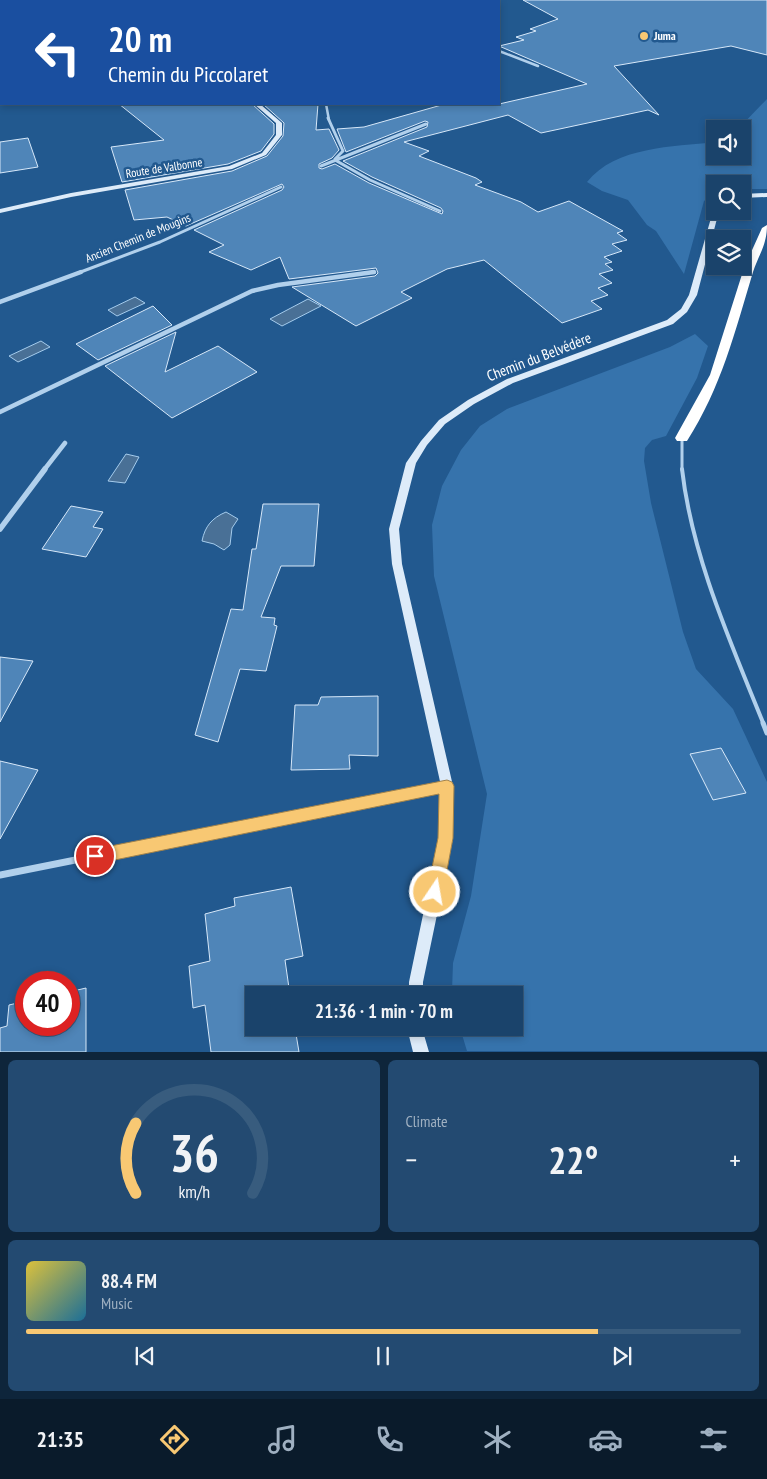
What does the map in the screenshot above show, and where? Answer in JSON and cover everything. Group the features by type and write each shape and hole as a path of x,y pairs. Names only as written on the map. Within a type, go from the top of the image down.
{"highway":[{"path":"682,438 716,374 748,268 767,228"}],"street":[{"path":"500,51 538,66"},
{"name":"Route de Valbonne","path":"0,210 71,195 214,172 243,164 264,154 280,134 279,123 258,105"},
{"path":"326,105 330,125 338,133 342,141 343,151 335,160"},
{"path":"321,166 426,124"},
{"path":"335,160 370,180 440,211"},
{"name":"Ancien Chemin de Mougins","path":"0,302 160,242 281,187"},
{"path":"751,196 767,195"},
{"name":"Chemin du Belvédère","path":"418,986 446,838 447,786 397,564 394,529 411,463 424,443 442,422 471,402 510,381 670,322 684,310 694,295 714,220"},
{"path":"0,412 252,291 278,285 374,272"},
{"path":"0,530 66,443"},
{"path":"0,875 447,786"},
{"path":"417,1036 421,1052"}],"lane":[{"path":"682,438 680,466 694,529 712,590 767,733"}],"shaded area":[{"path":"767,99 767,189 751,189 751,175 706,175 706,200 704,201 684,274 656,231 647,225 628,200 602,191 587,182 599,170 613,161 646,150 664,147 706,143 706,165 751,165 751,120 747,120"},
{"path":"135,297 145,303 117,316 108,310"},
{"path":"308,299 321,306 282,326 270,319"},
{"path":"695,334 708,346 697,378 666,436 652,440 645,448 644,461 651,503 683,632 696,669 733,709 767,782 767,1051 467,1051 462,1036 523,1036 523,986 452,986 453,963 471,896 487,794 434,576 432,525 442,486 461,450 480,426 507,409 670,347"},
{"path":"41,341 50,347 18,362 9,356"},
{"path":"126,454 139,457 125,483 108,481"},
{"path":"226,512 238,519 232,528 230,545 224,550 214,544 202,541 210,523"}],"building":[{"path":"523,0 767,0 767,55 731,46 614,66 659,115 648,110 541,133 508,115 404,142 429,151 419,156 476,178 482,182 475,185 521,202 538,212 569,201 623,231 617,233 627,240 612,244 622,251 604,257 612,262 605,264 613,270 599,274 612,283 598,288 608,295 591,301 602,309 562,323 484,260 447,269 401,292 412,298 356,326 292,287 375,276 378,273 376,268 289,279 280,257 251,270 209,252 224,245 194,230 282,190 284,187 282,184 186,226 167,217 134,220 125,190 232,171 267,156 283,136 284,123 264,105 318,105 316,130 329,129 339,150 332,158 319,164 319,168 322,169 335,164 369,183 442,214 441,208 372,177 343,161 427,127 428,122 425,121 346,152 337,129 364,127 441,105 500,105 587,84 500,46 524,40 516,37 536,31 530,29 558,19"},
{"path":"120,105 253,105 274,124 274,134 261,151 228,164 122,182 111,147 164,140"},
{"path":"28,138 38,167 0,173 0,142"},
{"path":"153,306 172,325 98,360 76,344"},
{"path":"176,332 165,372 218,346 257,372 172,418 105,366"},
{"path":"263,504 319,504 314,566 281,566 261,617 275,618 274,625 277,626 266,671 240,669 218,742 195,735 231,609 243,610 252,549 256,549"},
{"path":"71,506 103,512 93,527 103,529 86,557 42,549"},
{"path":"0,657 33,661 0,722"},
{"path":"378,696 378,756 349,755 350,769 291,770 295,705 318,705 321,697"},
{"path":"721,748 746,793 713,800 690,754"},
{"path":"0,761 38,770 0,839"},
{"path":"291,887 303,956 285,960 289,986 245,986 245,1036 296,1036 299,1052 211,1052 205,1005 193,1008 189,966 210,961 205,914 235,906 234,898"},
{"path":"86,988 86,1052 0,1052 0,1028 7,1026 9,1005 15,1004 15,1036 80,1036 80,989"}],"place":[{"name":"Juma","path":"644,36"}],"route":[{"path":"95,856 447,786 446,838 435,892"}]}
